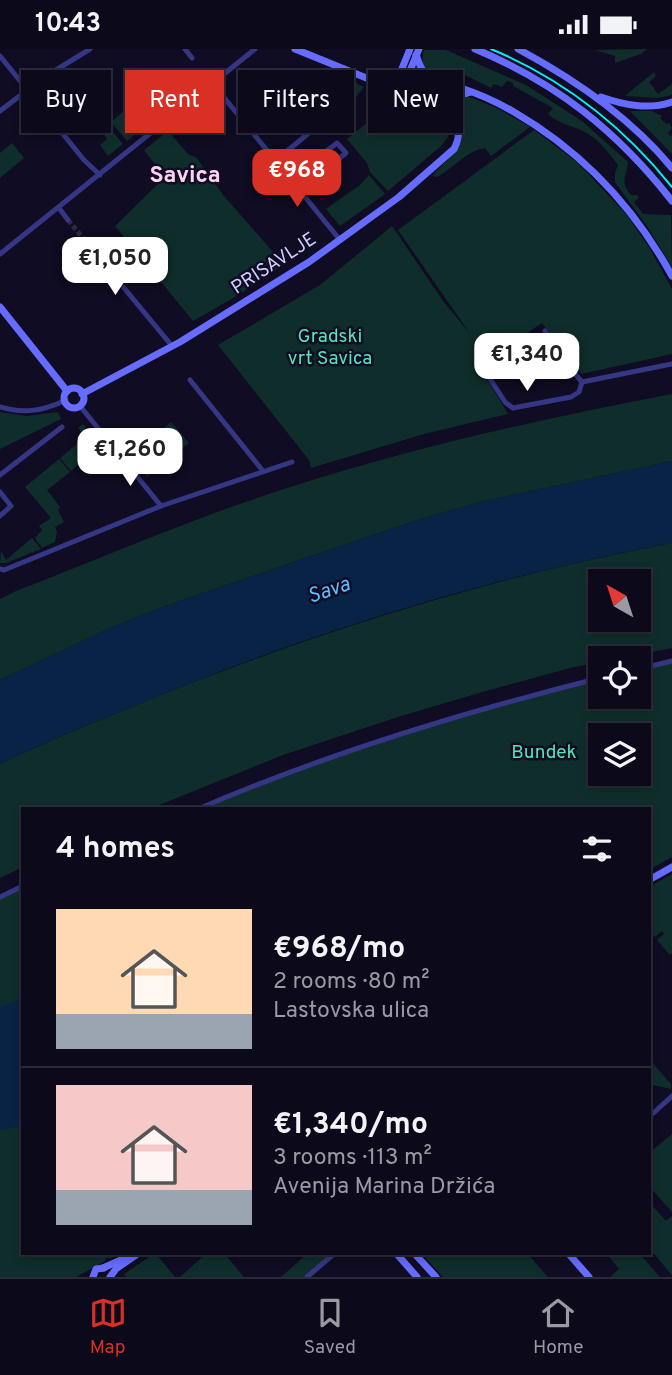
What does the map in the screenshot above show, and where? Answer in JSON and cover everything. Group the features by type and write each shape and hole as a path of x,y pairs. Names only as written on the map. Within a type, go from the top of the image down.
{"street":[{"path":"58,70 90,49"},
{"path":"185,49 192,58"},
{"path":"224,75 255,49"},
{"path":"295,49 368,78"},
{"path":"475,49 544,83 585,112 632,155 672,201"},
{"path":"518,49 553,68 631,124 672,168"},
{"path":"415,51 422,70"},
{"path":"407,70 415,51"},
{"path":"0,57 21,83"},
{"path":"275,161 321,123 345,68"},
{"path":"463,89 533,123 591,167 645,231 672,275"},
{"path":"463,95 472,92"},
{"path":"0,111 21,95"},
{"path":"593,95 630,105 662,106 672,103"},
{"path":"224,98 340,240"},
{"path":"62,133 100,175"},
{"path":"0,254 152,133"},
{"name":"PRISAVLJE","path":"82,394 172,346 296,271 399,197 452,152 459,133"},
{"path":"290,179 337,143 346,153 300,191"},
{"path":"59,208 68,220"},
{"path":"91,248 172,346"},
{"path":"0,307 68,391"},
{"path":"545,331 564,361 582,382"},
{"path":"582,382 672,364"},
{"path":"485,371 505,402 513,408 571,397 579,392 582,382"},
{"path":"190,380 263,471"},
{"path":"68,391 76,389 82,394 80,406"},
{"path":"0,407 37,411 64,401 68,391"},
{"path":"64,401 71,408 80,406"},
{"path":"80,406 161,506"},
{"path":"0,475 62,428"},
{"path":"0,569 161,506 292,462"},
{"path":"0,492 11,506 0,516"},
{"path":"651,666 672,661"},
{"path":"203,807 267,779 360,748 450,719 588,681"},
{"path":"651,879 672,867"},
{"path":"0,897 21,887"},
{"path":"651,1114 672,1096"},
{"path":"92,1276 132,1255"},
{"path":"109,1277 134,1255"},
{"path":"307,1277 333,1255"},
{"path":"398,1255 417,1277"},
{"path":"416,1255 436,1277"},
{"path":"570,1255 589,1277"},
{"path":"103,1268 109,1277"}],"green space":[{"path":"647,49 641,54 615,63 615,56 595,50"},
{"path":"424,50 446,50 526,85 582,121 628,162 625,186 631,195 637,195 639,198 634,202 643,214 671,215 672,267 615,182 618,165 595,139 552,117 548,114 553,108 513,86 513,83 507,81 502,87 494,84 491,88 463,74 463,70 426,70"},
{"path":"654,72 656,76 649,82 658,94 672,84 672,95 658,98 625,96"},
{"path":"354,82 364,87 354,100"},
{"path":"467,96 497,108 530,127 491,156 485,148 478,150 437,177 432,176 460,145 463,133 463,98"},
{"path":"125,110 125,133 137,133 127,141 111,122"},
{"path":"630,111 652,111 662,116 660,118 666,124 669,123 672,128 668,133 672,135 672,154"},
{"path":"368,122 368,133 448,133 441,146 388,191 370,172 367,163 347,139"},
{"path":"111,130 123,144 108,156 100,145 107,139 102,133 111,133"},
{"name":"Gradski vrt Savica","path":"534,130 577,162 626,214 650,249 672,289 672,354 581,374 542,323 489,359 487,357 481,369 508,414 424,434 311,468 309,460 218,345 320,285 392,226 443,301 471,335 398,230"},
{"path":"165,133 170,133 189,155 196,157 224,196 274,253 281,266 193,321 115,226 165,177 144,150"},
{"path":"12,143 24,158 0,178 0,153"},
{"path":"369,175 385,194 340,226 326,209 360,185"},
{"path":"672,394 672,461 480,502 411,522 168,605 110,628 0,680 0,599 16,591 207,516 342,471 561,416"},
{"path":"0,412 27,416 58,412 61,419 0,449"},
{"path":"171,422 189,443 147,477 130,456"},
{"path":"83,424 101,445 71,471 60,458 87,436 78,428"},
{"path":"59,459 70,472 47,490 60,507 58,510 64,522 55,527 55,542 42,548 35,538 42,530 39,526 51,518 25,487"},
{"path":"32,538 41,549 0,563 1,551 6,560"},
{"path":"672,543 672,648 651,652 651,646 588,646 588,664 401,716 283,755 154,807 21,807 21,868 0,878 0,764 172,690 336,631 502,581"},
{"name":"Bundek","path":"672,663 672,857 651,869 651,807 207,807 349,752 449,721 588,683 588,709 651,709 651,667"},
{"path":"672,874 670,955 657,940 664,934 662,931 655,937 651,933 651,886"},
{"path":"21,889 21,1255 116,1255 106,1258 76,1277 0,1277 0,899"},
{"path":"651,1061 671,1084 671,1089 651,1084"},
{"path":"672,1134 672,1212 651,1188 651,1151"},
{"path":"651,1204 666,1221 672,1216 672,1275 651,1250"},
{"path":"152,1255 157,1255 175,1277 126,1277 124,1274"},
{"path":"205,1255 226,1255 244,1277 180,1277"},
{"path":"306,1255 329,1255 304,1277 281,1277"},
{"path":"423,1255 529,1255 548,1277 443,1277"},
{"path":"608,1255 641,1255 660,1277 610,1277 619,1269"}],"water":[{"name":"Sava","path":"672,461 672,543 467,590 333,631 201,679 67,733 0,764 0,680 110,628 168,605 411,522 480,502"},
{"path":"21,999 21,1126 0,1130 0,1007"}],"tunnel":[{"path":"68,220 91,248"}],"tram line":[{"path":"491,49 543,75 590,106 633,144 672,187"}],"district":[{"name":"Savica","path":"185,176"}]}
